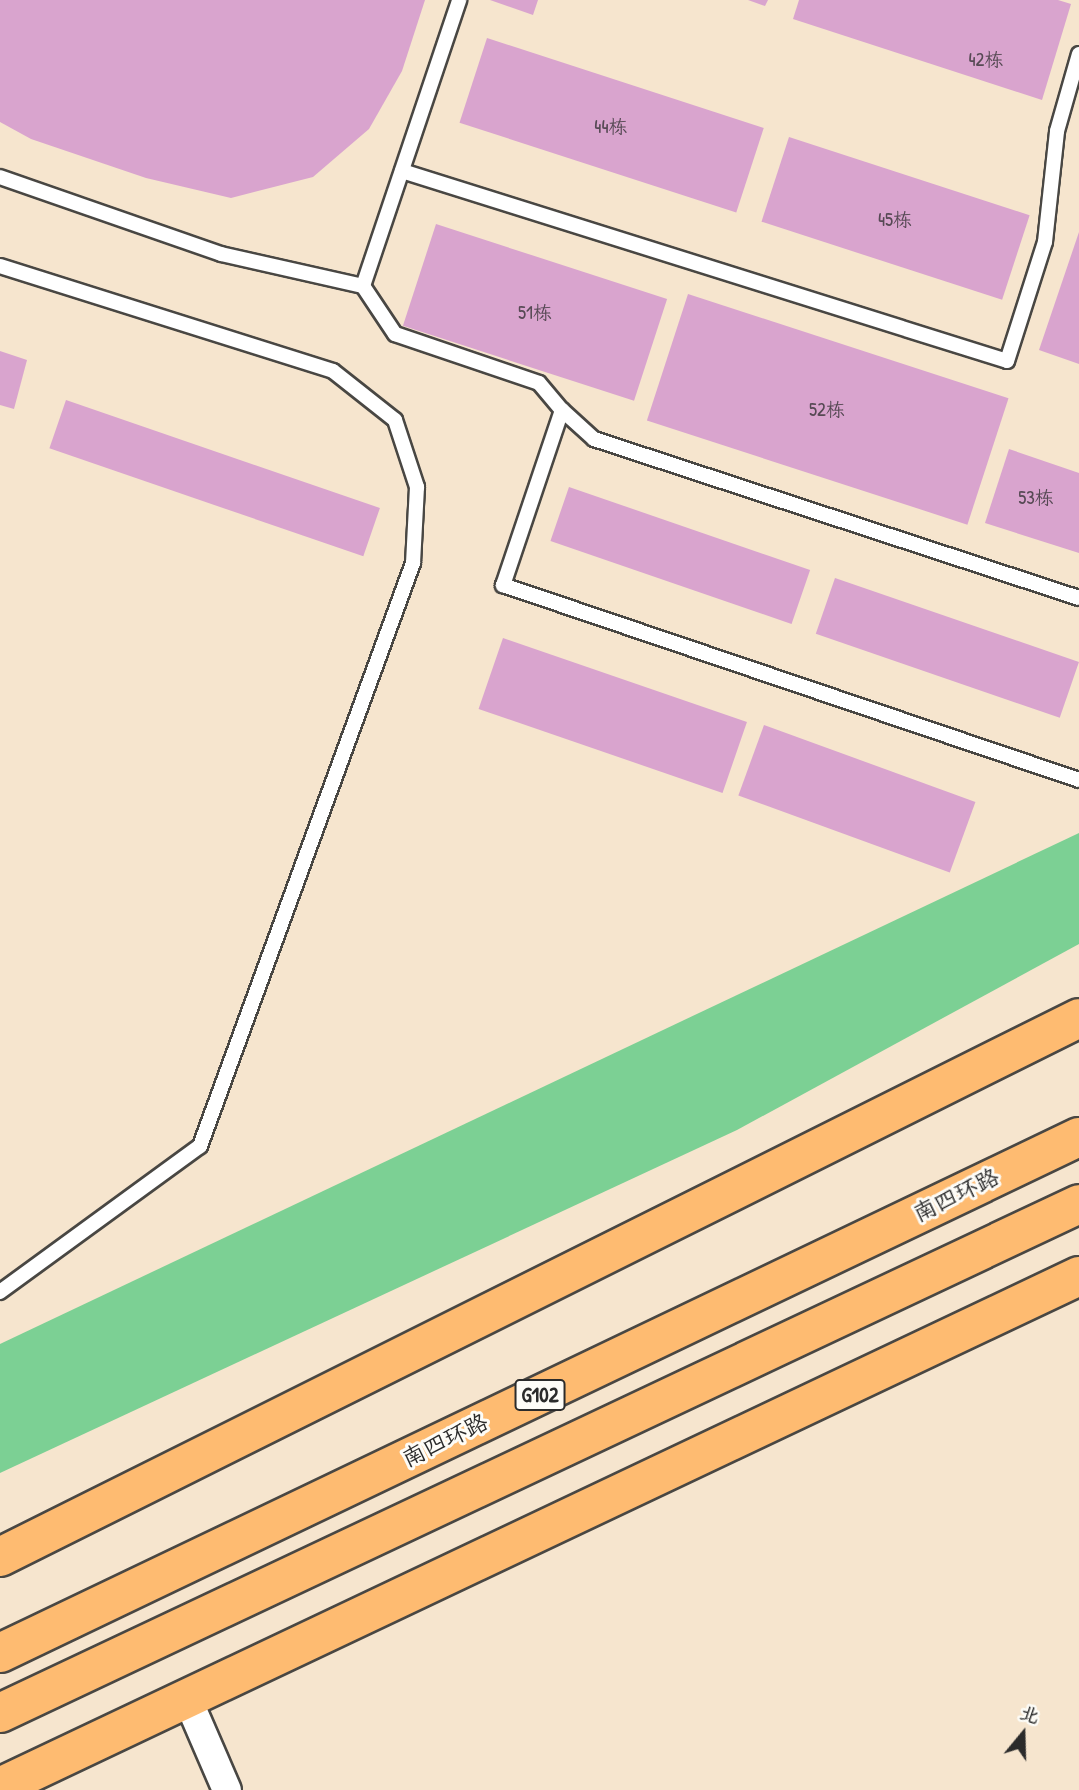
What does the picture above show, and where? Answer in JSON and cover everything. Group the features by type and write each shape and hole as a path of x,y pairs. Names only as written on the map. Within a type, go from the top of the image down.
{"main road":[{"path":"0,1557 1079,1018"},
{"name":"南四环路","path":"0,1653 1079,1137"},
{"name":"G102","path":"0,1713 1079,1204"},
{"path":"0,1787 188,1700 886,1365 1079,1276"}],"street":[{"path":"188,1700 227,1790"}],"lane":[{"path":"363,286 460,0"},
{"path":"402,171 1007,361 1045,242 1057,131 1079,54"},
{"path":"0,177 221,254 363,286 395,334 540,383 562,410 594,439 1079,598"},
{"path":"0,266 333,371 395,420 417,487 413,563 200,1146 0,1292"},
{"path":"562,410 503,585 1079,780"}],"green space":[{"path":"1079,833 1079,944 737,1130 0,1473 0,1344"}],"building":[{"path":"0,0 425,0 402,71 369,129 313,177 231,198 146,178 31,139 0,122"},
{"path":"490,0 538,0 533,15"},
{"path":"748,0 768,0 765,6"},
{"path":"799,0 1058,0 1071,4 1042,100 793,19"},
{"path":"487,38 764,128 736,213 459,123"},
{"path":"789,137 1030,215 1002,300 761,222"},
{"path":"436,224 667,299 634,401 403,326"},
{"path":"1079,232 1079,364 1039,350"},
{"path":"688,294 1009,398 967,525 647,420"},
{"path":"0,351 27,360 14,409 0,405"},
{"path":"66,400 380,508 363,556 49,448"},
{"path":"1009,449 1079,473 1079,553 985,523"},
{"path":"569,487 810,570 792,624 550,541"},
{"path":"835,578 1079,662 1060,718 816,634"},
{"path":"503,638 747,722 723,793 479,709"},
{"path":"764,725 975,802 950,872 738,795"}]}
